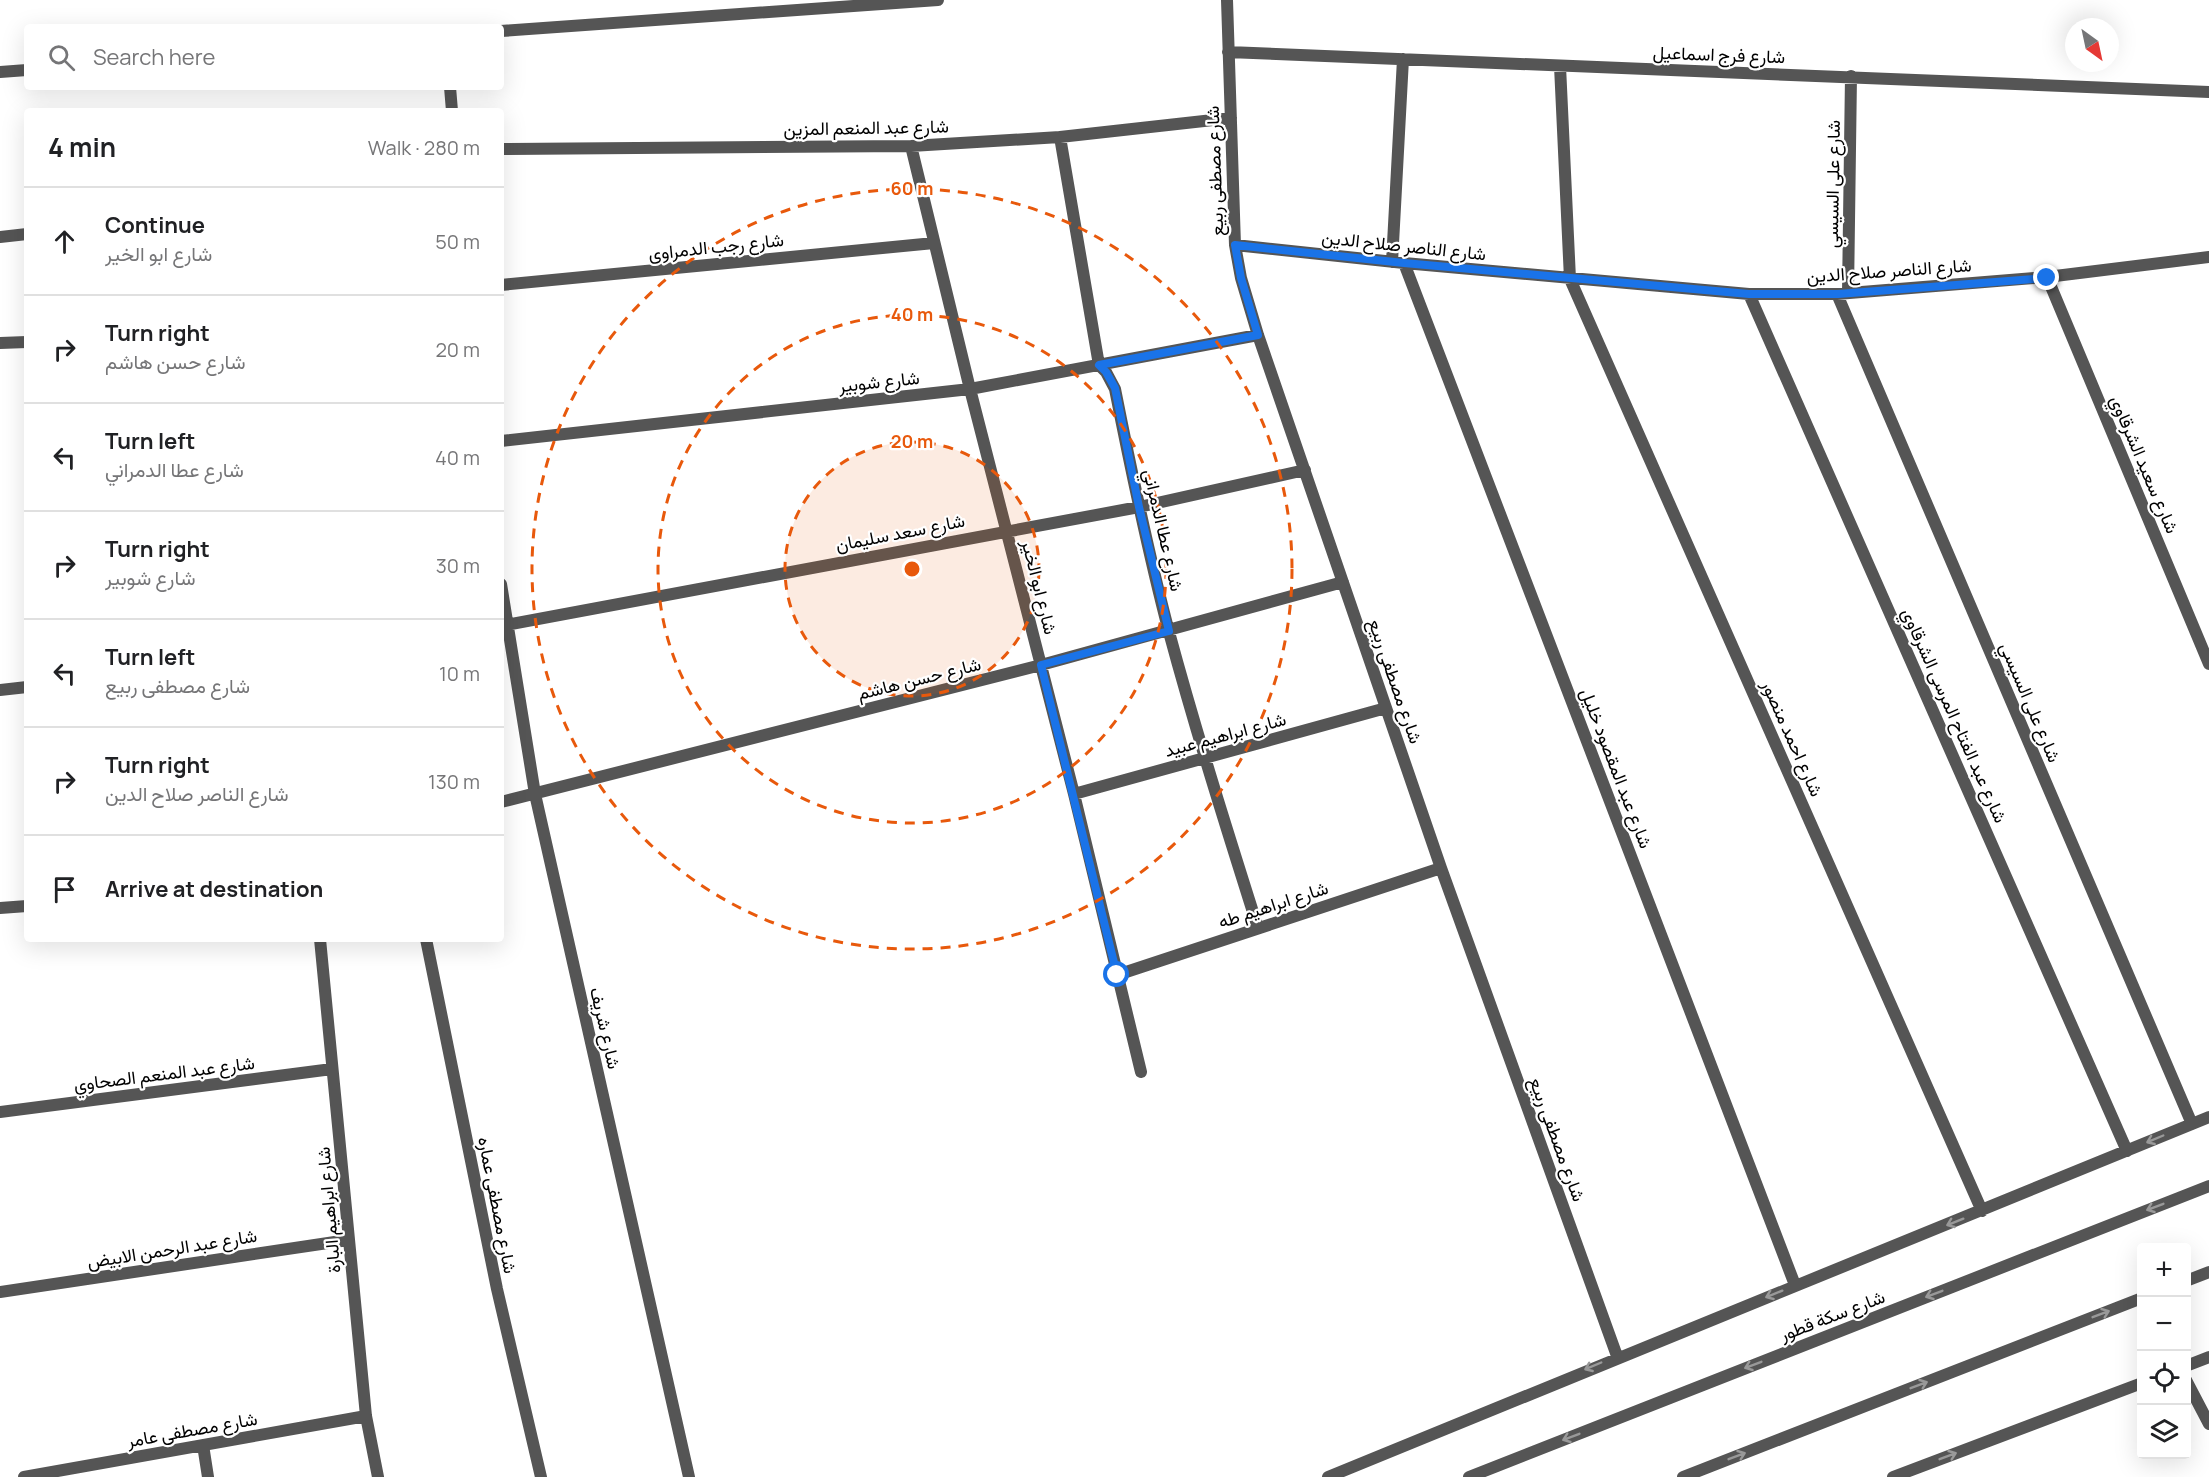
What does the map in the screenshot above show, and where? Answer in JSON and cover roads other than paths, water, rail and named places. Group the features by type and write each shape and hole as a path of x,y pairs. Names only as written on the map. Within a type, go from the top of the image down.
{"street":[{"path":"504,30 938,0"},
{"name":"شارع مصطفى ربيع","path":"1227,0 1235,245 1241,278 1258,335 1441,868 1617,1356"},
{"name":"شارع فرج اسماعيل","path":"1228,52 2209,92"},
{"path":"1398,263 1403,59"},
{"path":"1560,66 1570,279"},
{"path":"0,72 24,70"},
{"name":"شارع على السيسي","path":"1851,76 1843,293 2192,1124"},
{"path":"450,90 452,108"},
{"name":"شارع عبد المنعم المزين","path":"504,149 911,146 1060,137 1231,118"},
{"name":"شارع عطا الدمراني","path":"1060,137 1099,365 1115,388 1139,507 1169,631 1204,758 1258,928"},
{"name":"شارع ابو الخير","path":"911,146 970,389 1074,794 1140,1072"},
{"path":"0,237 24,234"},
{"name":"شارع رجب الدمراوى","path":"504,285 934,243"},
{"name":"شارع الناصر صلاح الدين","path":"1235,245 1398,263 1749,294 1843,293 2047,278 2208,261"},
{"name":"شارع عبد المقصود خليل","path":"1398,263 1795,1285"},
{"name":"شارع سعيد الشرقاوي","path":"2047,278 2209,664"},
{"name":"شارع احمد منصور","path":"1570,279 1982,1211"},
{"name":"شارع عبد الفتاح المرسى الشرقاوي","path":"1749,294 2127,1151"},
{"name":"شارع شوبير","path":"504,441 970,389 1258,335"},
{"path":"0,343 24,342"},
{"name":"شارع سعد سليمان","path":"504,625 1139,507 1305,470"},
{"name":"شارع حسن هاشم","path":"504,801 1041,665 1343,582"},
{"name":"شارع شريف","path":"504,625 535,794 688,1477"},
{"path":"0,690 24,687"},
{"name":"شارع ابراهيم عبيد","path":"1074,794 1386,708"},
{"name":"شارع ابراهيم طه","path":"1117,975 1441,868"},
{"path":"0,908 24,906"},
{"name":"شارع ابراهيم البارة","path":"320,942 366,1416 378,1477"},
{"name":"شارع مصطفى عماره","path":"427,942 497,1289 541,1477"},
{"name":"شارع عبد المنعم الصحاوي","path":"0,1112 332,1069"},
{"path":"1328,1477 1617,1356 1982,1211 2209,1117"},
{"name":"شارع سكة قطور","path":"1469,1477 2209,1185"},
{"name":"شارع عبد الرحمن الابيض","path":"0,1292 348,1240"},
{"path":"2191,1279 2209,1272"},
{"path":"1683,1477 2137,1300"},
{"path":"2191,1364 2209,1357"},
{"path":"1893,1477 2137,1385"},
{"path":"2191,1388 2209,1424"},
{"name":"شارع مصطفى عامر","path":"24,1477 366,1416"},
{"path":"203,1445 208,1477"}]}
